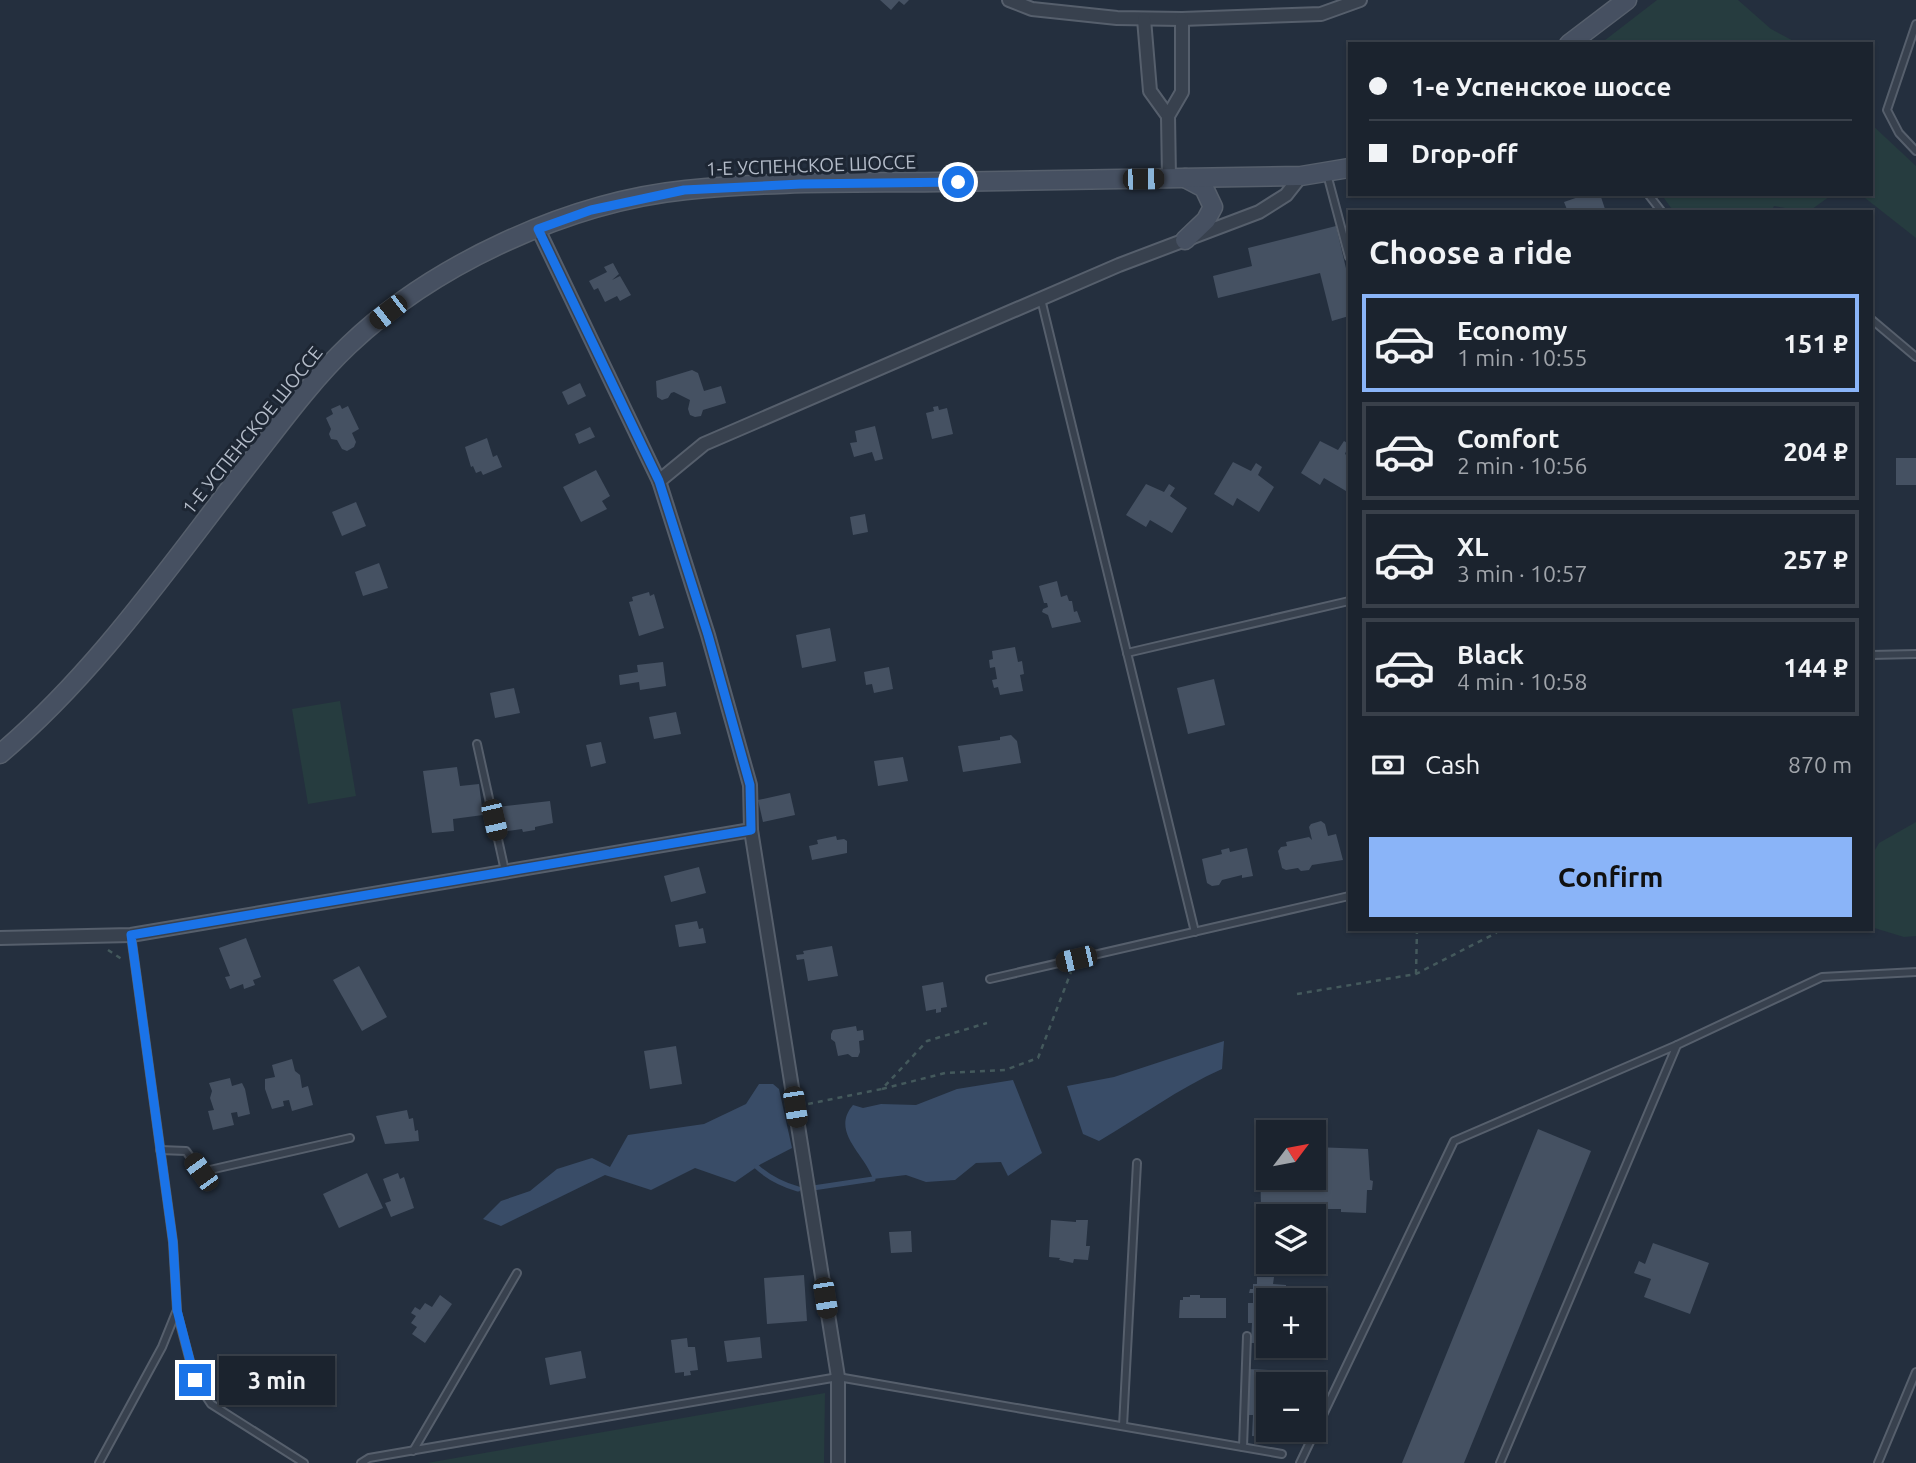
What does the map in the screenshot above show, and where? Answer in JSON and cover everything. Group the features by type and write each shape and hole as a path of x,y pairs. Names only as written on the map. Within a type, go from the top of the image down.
{"main road":[{"path":"1572,42 1628,0"},
{"name":"1-Е УСПЕНСКОЕ ШОССЕ","path":"0,754 54,707 122,629 288,414 346,347 402,301 489,249 591,210 684,190 801,184 1301,176 1348,168"},
{"path":"1177,178 1204,188 1213,207 1206,220 1185,240"}],"street":[{"path":"1009,0 1032,9 1144,19 1321,14 1360,0"},
{"path":"1144,19 1150,91 1168,116 1177,178"},
{"path":"1168,116 1182,92 1182,19"},
{"path":"659,481 704,444 1041,299 1259,212 1286,195 1301,176"},
{"path":"538,229 659,481 708,635 750,785 751,830 838,1377 838,1463"},
{"path":"0,938 131,935 751,830"}],"lane":[{"path":"1916,24 1887,110 1899,133 1916,151"},
{"path":"1326,172 1348,253"},
{"path":"1650,196 1660,210"},
{"path":"1041,299 1195,932"},
{"path":"1873,320 1916,357"},
{"path":"1127,653 1348,601"},
{"path":"1873,655 1916,654"},
{"path":"477,744 505,871"},
{"path":"990,979 1348,896"},
{"path":"131,935 173,1242 177,1310 195,1380 211,1404 304,1463"},
{"path":"1300,1463 1454,1141 1676,1045 1822,977 1916,972"},
{"path":"1500,1463 1676,1045"},
{"path":"160,1150 186,1151 201,1172 350,1138"},
{"path":"1123,1426 1138,1163"},
{"path":"413,1451 517,1273"},
{"path":"99,1463 162,1347 177,1310"},
{"path":"1243,1447 1247,1336"},
{"path":"1878,1463 1916,1372"},
{"path":"361,1463 369,1458 838,1377 1282,1454"}],"path":[{"path":"1416,974 1417,931"},
{"path":"1297,994 1416,974 1497,931"},
{"path":"103,949 122,959 127,967"},
{"path":"795,1107 945,1073 1005,1070 1038,1058 1076,959"},
{"path":"882,1088 927,1041 987,1023"}],"green space":[{"path":"1657,0 1738,0 1771,29 1795,42 1603,42"},
{"path":"1873,126 1916,166 1916,238 1863,196 1873,196"},
{"path":"1662,196 1830,196 1811,210 1774,206 1772,210 1673,210"},
{"path":"340,701 356,796 308,804 292,709"},
{"path":"1916,822 1916,936 1904,937 1873,928 1873,854 1879,843"},
{"path":"825,1393 824,1463 427,1463"}],"water":[{"path":"1224,1041 1222,1069 1175,1094 1099,1141 1083,1134 1067,1086 1114,1077"},
{"path":"1013,1080 1042,1153 1008,1176 1001,1162 976,1163 955,1180 926,1182 906,1175 873,1179 847,1134 845,1124 853,1105 863,1108 881,1104 916,1105 957,1089"},
{"path":"759,1084 773,1084 779,1089 792,1148 761,1164 735,1182 695,1168 651,1190 605,1175 501,1226 483,1219 501,1201 530,1191 557,1169 592,1158 610,1167 628,1135 704,1124 746,1104"}],"building":[{"path":"880,0 909,0 904,5 899,1 891,10"},
{"path":"1581,196 1601,196 1605,210 1567,210 1564,202"},
{"path":"1336,226 1348,277 1348,316 1332,321 1320,273 1218,298 1213,276 1252,266 1248,248"},
{"path":"613,263 619,274 612,280 620,276 631,295 620,301 617,296 605,302 598,288 594,290 589,281 607,272 604,267"},
{"path":"692,370 698,373 704,391 721,386 726,403 703,410 701,416 695,417 690,415 688,409 690,400 674,392 662,400 657,397 656,381"},
{"path":"580,383 586,396 568,405 562,392"},
{"path":"340,405 342,409 348,406 359,429 352,433 356,442 354,447 347,451 342,449 337,440 331,439 331,429 326,418 333,414 331,409"},
{"path":"938,406 939,410 947,408 953,434 932,439 926,413 934,411 933,407"},
{"path":"875,426 883,459 875,461 872,452 854,457 850,443 857,442 855,431"},
{"path":"590,427 595,437 579,444 575,434"},
{"path":"487,438 493,457 497,455 502,467 483,475 481,471 476,473 473,466 471,467 465,447"},
{"path":"1320,441 1338,450 1344,441 1348,443 1345,454 1348,456 1346,491 1324,478 1320,485 1301,473"},
{"path":"1896,458 1916,458 1916,485 1896,485"},
{"path":"1233,462 1251,471 1256,463 1262,467 1258,475 1274,487 1259,512 1237,498 1233,506 1214,494"},
{"path":"596,470 610,496 602,501 607,509 581,522 563,487"},
{"path":"1146,484 1164,492 1169,484 1175,488 1170,496 1187,508 1172,533 1150,520 1146,527 1126,515"},
{"path":"356,502 366,526 342,536 332,512"},
{"path":"865,514 868,532 853,535 850,517"},
{"path":"379,563 388,588 363,596 355,572"},
{"path":"1057,581 1061,597 1067,595 1069,601 1072,601 1074,612 1077,611 1081,622 1052,628 1048,615 1042,612 1048,607 1047,603 1044,603 1039,586"},
{"path":"649,592 650,596 654,594 664,628 639,636 629,602 633,601 632,597"},
{"path":"830,628 836,661 802,668 796,635"},
{"path":"1015,647 1018,662 1022,661 1024,674 1020,675 1023,691 1000,695 992,680 997,679 995,667 990,668 989,660 993,659 992,651"},
{"path":"663,662 666,686 640,690 639,682 620,685 619,675 638,672 637,665"},
{"path":"889,667 893,689 874,693 872,684 866,685 864,672"},
{"path":"1214,679 1225,725 1188,734 1177,688"},
{"path":"514,688 520,713 495,718 490,693"},
{"path":"676,712 681,734 654,739 649,717"},
{"path":"1011,735 1017,741 1021,763 963,772 958,746 1000,740 1000,737"},
{"path":"601,742 606,763 591,767 586,745"},
{"path":"903,757 908,781 878,786 874,761"},
{"path":"457,767 460,786 479,784 483,815 453,819 454,831 432,833 423,771"},
{"path":"790,793 795,815 763,822 758,800"},
{"path":"550,801 553,823 535,827 535,830 500,832 497,807"},
{"path":"1321,821 1325,824 1328,836 1336,834 1343,860 1312,865 1309,870 1282,868 1278,851 1281,847 1287,846 1286,842 1309,837 1312,840 1309,827"},
{"path":"836,836 837,840 847,841 847,853 812,860 809,846 818,844 817,840"},
{"path":"1229,848 1230,852 1247,848 1253,876 1242,878 1242,875 1222,880 1219,885 1212,886 1207,883 1202,859 1222,854 1221,850"},
{"path":"699,867 706,893 671,902 664,876"},
{"path":"697,921 699,929 703,928 706,943 679,947 675,925"},
{"path":"246,938 261,977 253,980 255,985 244,989 243,984 230,989 225,977 230,976 219,948"},
{"path":"832,946 838,976 808,981 804,959 797,960 796,955 804,954 803,951"},
{"path":"359,966 387,1017 362,1031 333,980"},
{"path":"943,982 947,1007 936,1013 936,1009 926,1011 922,986"},
{"path":"856,1026 857,1031 863,1030 864,1040 859,1041 858,1057 848,1054 838,1056 835,1042 831,1039 833,1030"},
{"path":"676,1046 682,1084 650,1089 644,1051"},
{"path":"292,1059 295,1071 300,1075 302,1088 308,1086 313,1105 292,1111 289,1100 283,1101 284,1106 272,1109 265,1089 265,1079 275,1077 272,1065"},
{"path":"230,1078 232,1086 242,1083 250,1114 238,1117 237,1112 231,1113 234,1125 213,1130 208,1111 214,1110 209,1083"},
{"path":"407,1110 409,1119 413,1118 415,1131 418,1130 419,1141 385,1144 376,1116"},
{"path":"1538,1129 1591,1151 1464,1463 1402,1463"},
{"path":"1326,1147 1368,1149 1370,1180 1373,1181 1372,1190 1367,1190 1366,1213 1328,1209 1326,1217 1326,1204 1261,1204 1261,1190 1326,1190"},
{"path":"367,1173 383,1208 339,1228 323,1194"},
{"path":"398,1173 400,1179 404,1177 414,1208 391,1217 385,1203 391,1201 383,1179"},
{"path":"1051,1220 1088,1220 1088,1260 1074,1259 1073,1263 1049,1257"},
{"path":"911,1231 912,1252 891,1253 889,1232"},
{"path":"1653,1243 1709,1263 1690,1314 1644,1297 1651,1279 1634,1273 1639,1261 1645,1264"},
{"path":"804,1275 807,1321 767,1324 764,1278"},
{"path":"1257,1277 1274,1277 1273,1284 1286,1285 1286,1288 1256,1288 1255,1350 1255,1343 1251,1343 1252,1323 1248,1323 1248,1303 1253,1303 1253,1293 1249,1293 1253,1284 1257,1284"},
{"path":"440,1295 452,1304 425,1343 412,1334 417,1327 411,1323 416,1316 411,1313 415,1307 420,1310 425,1303 432,1307"},
{"path":"1190,1295 1200,1295 1200,1298 1226,1298 1226,1318 1179,1318 1180,1300"},
{"path":"760,1337 762,1358 727,1362 724,1341"},
{"path":"687,1338 688,1347 695,1347 698,1370 690,1371 691,1375 684,1376 684,1372 675,1373 671,1340"},
{"path":"581,1351 586,1378 550,1385 545,1358"},
{"path":"1247,1369 1269,1370 1256,1372 1256,1436 1252,1436 1253,1415 1245,1415"}],"waterway":[{"path":"757,1167 776,1180 798,1189"},
{"path":"813,1188 873,1179"}],"route":[{"path":"195,1380 177,1310 173,1242 131,935 751,830 750,785 708,635 659,481 538,229 591,210 684,190 801,184 958,182"}]}
